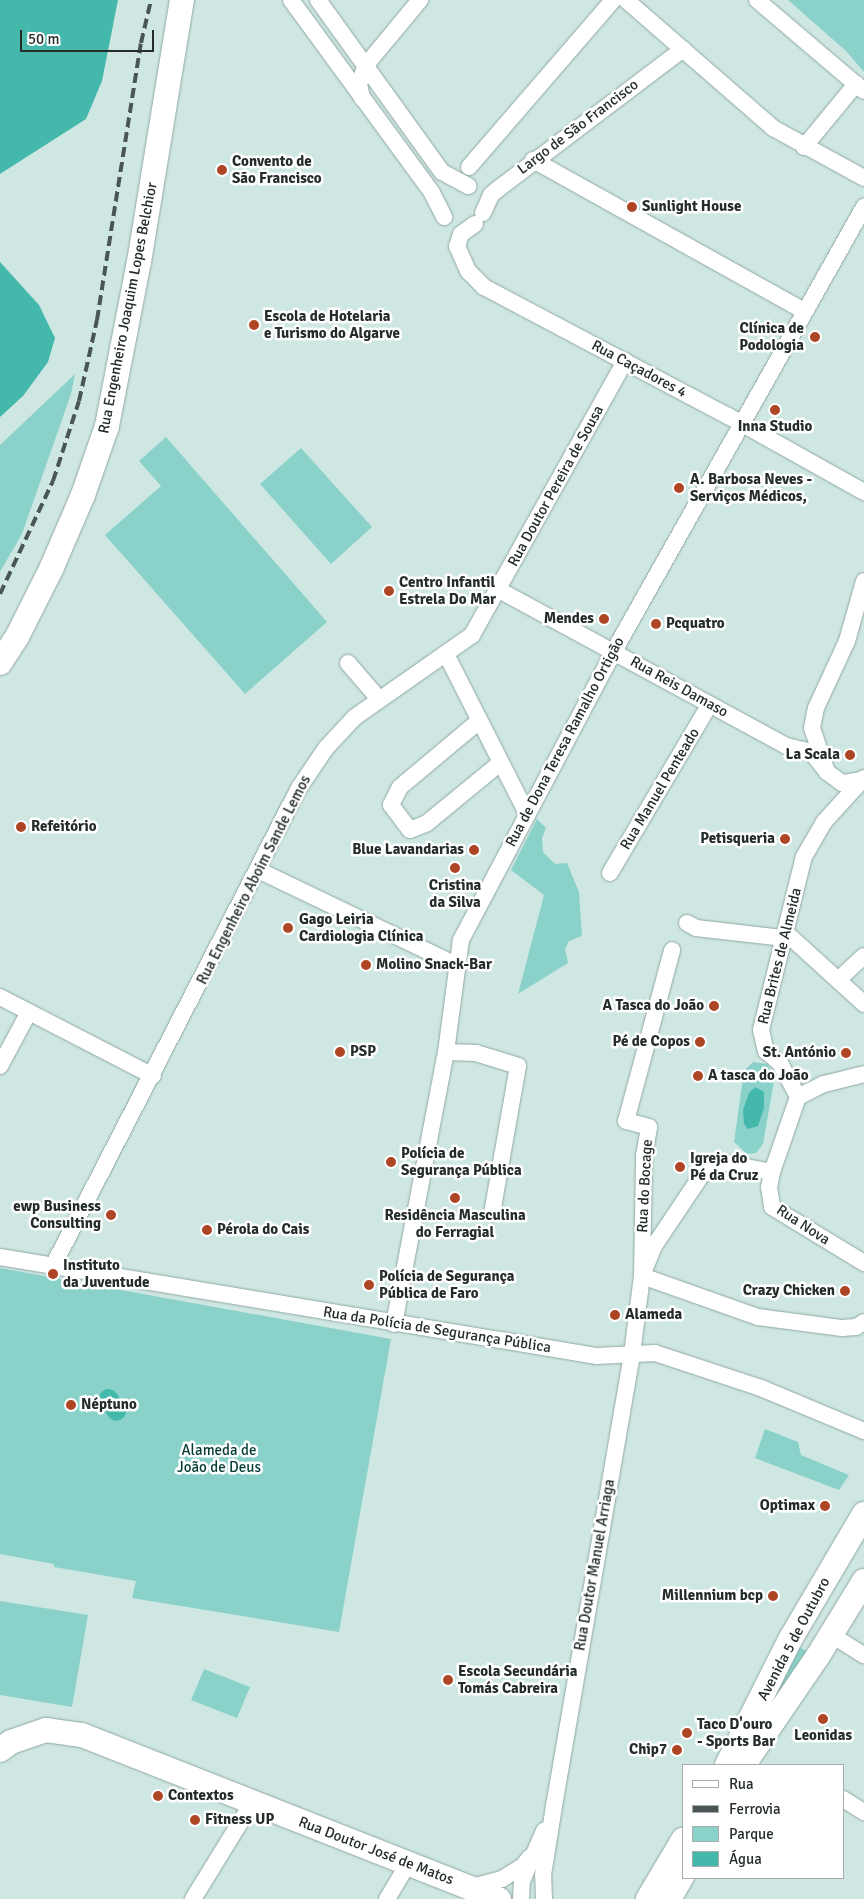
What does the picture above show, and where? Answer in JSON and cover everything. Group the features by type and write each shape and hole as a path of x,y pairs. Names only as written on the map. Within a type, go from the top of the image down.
{"street":[{"name":"Rua Engenheiro Joaquim Lopes Belchior","path":"0,663 17,637 52,567 83,495 107,426 139,262 181,10 190,0"},
{"path":"290,0 432,193 444,217 455,226 479,218 480,194 442,172 318,0"},
{"path":"363,99 358,84 366,65 420,0"},
{"path":"469,168 613,0"},
{"path":"626,0 774,128 804,147 864,178"},
{"path":"757,0 860,88 804,147"},
{"name":"Largo de São Francisco","path":"479,218 491,195 533,160 683,49"},
{"path":"332,58 355,71 366,65"},
{"path":"533,160 804,311"},
{"path":"444,217 444,197 454,187 468,186"},
{"name":"Rua de Dona Teresa Ramalho Ortigão","path":"394,1324 446,1052 461,940 614,651 804,311 862,215"},
{"name":"Rua Caçadores 4","path":"479,218 461,234 457,246 468,271 484,287 742,423 864,492"},
{"name":"Rua Doutor Pereira de Sousa","path":"446,654 472,635 500,590 625,361"},
{"path":"863,779 842,783 827,772 812,728 816,708 847,641 864,581"},
{"name":"Rua Reis Damaso","path":"500,590 786,746 811,752 827,772"},
{"path":"446,654 527,814"},
{"name":"Rua Engenheiro Aboim Sande Lemos","path":"156,1070 299,788 326,748 355,717 446,654"},
{"path":"348,663 379,699"},
{"name":"Rua Manuel Penteado","path":"610,873 710,704"},
{"path":"479,721 400,787 390,805 410,830 427,823 500,763"},
{"name":"Rua Brites de Almeida","path":"798,1098 780,1063 766,1051 761,1030 804,856 824,822 863,779"},
{"path":"258,870 458,966"},
{"path":"687,923 696,928 784,935 864,1004"},
{"name":"Rua do Bocage","path":"632,1354 642,1276 644,1156 649,1127 626,1121 672,950"},
{"path":"838,980 864,956"},
{"path":"0,997 156,1070 53,1266"},
{"path":"0,1066 29,1012"},
{"path":"446,1052 476,1053 518,1066 492,1214"},
{"path":"864,1074 824,1084 798,1098 772,1172 721,1162 701,1176 654,1246 642,1276 758,1317 842,1328 856,1327 864,1322"},
{"name":"Rua Nova","path":"772,1172 768,1187 772,1207 864,1263"},
{"name":"Rua da Polícia de Segurança Pública","path":"0,1257 394,1324 597,1356 654,1353 752,1385 864,1432"},
{"name":"Rua Doutor Manuel Arriaga","path":"536,1899 543,1875 632,1354"},
{"name":"Avenida 5 de Outubro","path":"728,1764 806,1613 864,1514"},
{"name":"Avenida 5 de Outubro","path":"745,1764 759,1738 818,1656 864,1581"},
{"path":"806,1613 804,1630 807,1636 816,1641 830,1634 864,1654"},
{"name":"Rua Doutor José de Matos","path":"0,1750 11,1742 46,1730 82,1735 499,1899"},
{"path":"844,1800 864,1812"},
{"path":"193,1899 252,1803"},
{"name":"Rua Doutor Manuel Arriaga","path":"521,1899 522,1881 554,1806"},
{"path":"648,1899 682,1842"},
{"name":"Rua Doutor Manuel Arriaga","path":"472,1887 502,1879 516,1871 537,1847"},
{"path":"387,1899 408,1864"},
{"name":"Rua Doutor Manuel Arriaga","path":"543,1875 544,1899"},
{"path":"670,1899 682,1877"}],"green space":[{"path":"788,0 864,0 864,72 846,51"},
{"path":"75,374 71,394 22,534 0,572 0,445"},
{"path":"166,437 327,622 245,694 105,535 161,486 139,461"},
{"path":"301,448 372,527 331,564 260,484"},
{"path":"537,819 546,828 542,838 543,852 555,864 567,863 579,892 582,936 569,941 565,949 568,963 518,994 544,895 511,870"},
{"path":"753,1062 767,1064 775,1075 763,1144 756,1153 747,1154 734,1142 744,1071"},
{"name":"Alameda de João de Deus","path":"0,1268 391,1339 339,1632 132,1598 136,1581 54,1567 54,1564 0,1554"},
{"path":"765,1429 798,1442 801,1455 849,1475 839,1490 755,1458"},
{"path":"0,1601 88,1615 72,1707 0,1695"},
{"path":"795,1645 811,1653 773,1707 768,1702"},
{"path":"204,1669 250,1687 237,1718 191,1700"}],"water":[{"path":"0,0 118,0 102,81 86,119 0,174"},
{"path":"0,262 39,305 55,338 48,362 23,396 0,417"},
{"path":"755,1087 764,1092 764,1108 758,1126 748,1129 744,1124 743,1110 749,1093"}],"waterway":[{"path":"108,1398 116,1411"}],"railway":[{"path":"0,594 53,481 79,401 97,320 141,43 151,0"}],"place":[{"name":"Convento de São Francisco","path":"222,170"},
{"name":"Sunlight House","path":"632,207"},
{"name":"Escola de Hotelaria e Turismo do Algarve","path":"254,325"},
{"name":"Clínica de Podologia","path":"815,337"},
{"name":"Inna Studio","path":"775,410"},
{"name":"A. Barbosa Neves - Serviços Médicos,","path":"679,488"},
{"name":"Centro Infantil Estrela Do Mar","path":"389,591"},
{"name":"Mendes","path":"604,619"},
{"name":"Pcquatro","path":"656,624"},
{"name":"La Scala","path":"850,755"},
{"name":"Refeitório","path":"21,827"},
{"name":"Petisqueria","path":"785,839"},
{"name":"Blue Lavandarias","path":"474,850"},
{"name":"Cristina da Silva","path":"455,868"},
{"name":"Gago Leiria Cardiologia Clínica","path":"288,928"},
{"name":"Molino Snack-Bar","path":"366,965"},
{"name":"A Tasca do João","path":"714,1006"},
{"name":"Pé de Copos","path":"700,1042"},
{"name":"PSP","path":"340,1052"},
{"name":"St. António","path":"846,1053"},
{"name":"A tasca do João","path":"698,1076"},
{"name":"Polícia de Segurança Pública","path":"391,1162"},
{"name":"Igreja do Pé da Cruz","path":"680,1167"},
{"name":"Residência Masculina do Ferragial","path":"455,1198"},
{"name":"ewp Business Consulting","path":"111,1215"},
{"name":"Pérola do Cais","path":"207,1230"},
{"name":"Instituto da Juventude","path":"53,1274"},
{"name":"Polícia de Segurança Pública de Faro","path":"369,1285"},
{"name":"Crazy Chicken","path":"845,1291"},
{"name":"Alameda","path":"615,1315"},
{"name":"Néptuno","path":"71,1405"},
{"name":"Optimax","path":"825,1506"},
{"name":"Millennium bcp","path":"773,1596"},
{"name":"Escola Secundária Tomás Cabreira","path":"448,1680"},
{"name":"Leonidas","path":"823,1719"},
{"name":"Taco D'ouro - Sports Bar","path":"687,1733"},
{"name":"Chip7","path":"677,1750"},
{"name":"Contextos","path":"158,1796"},
{"name":"Fitness UP","path":"195,1820"}]}
